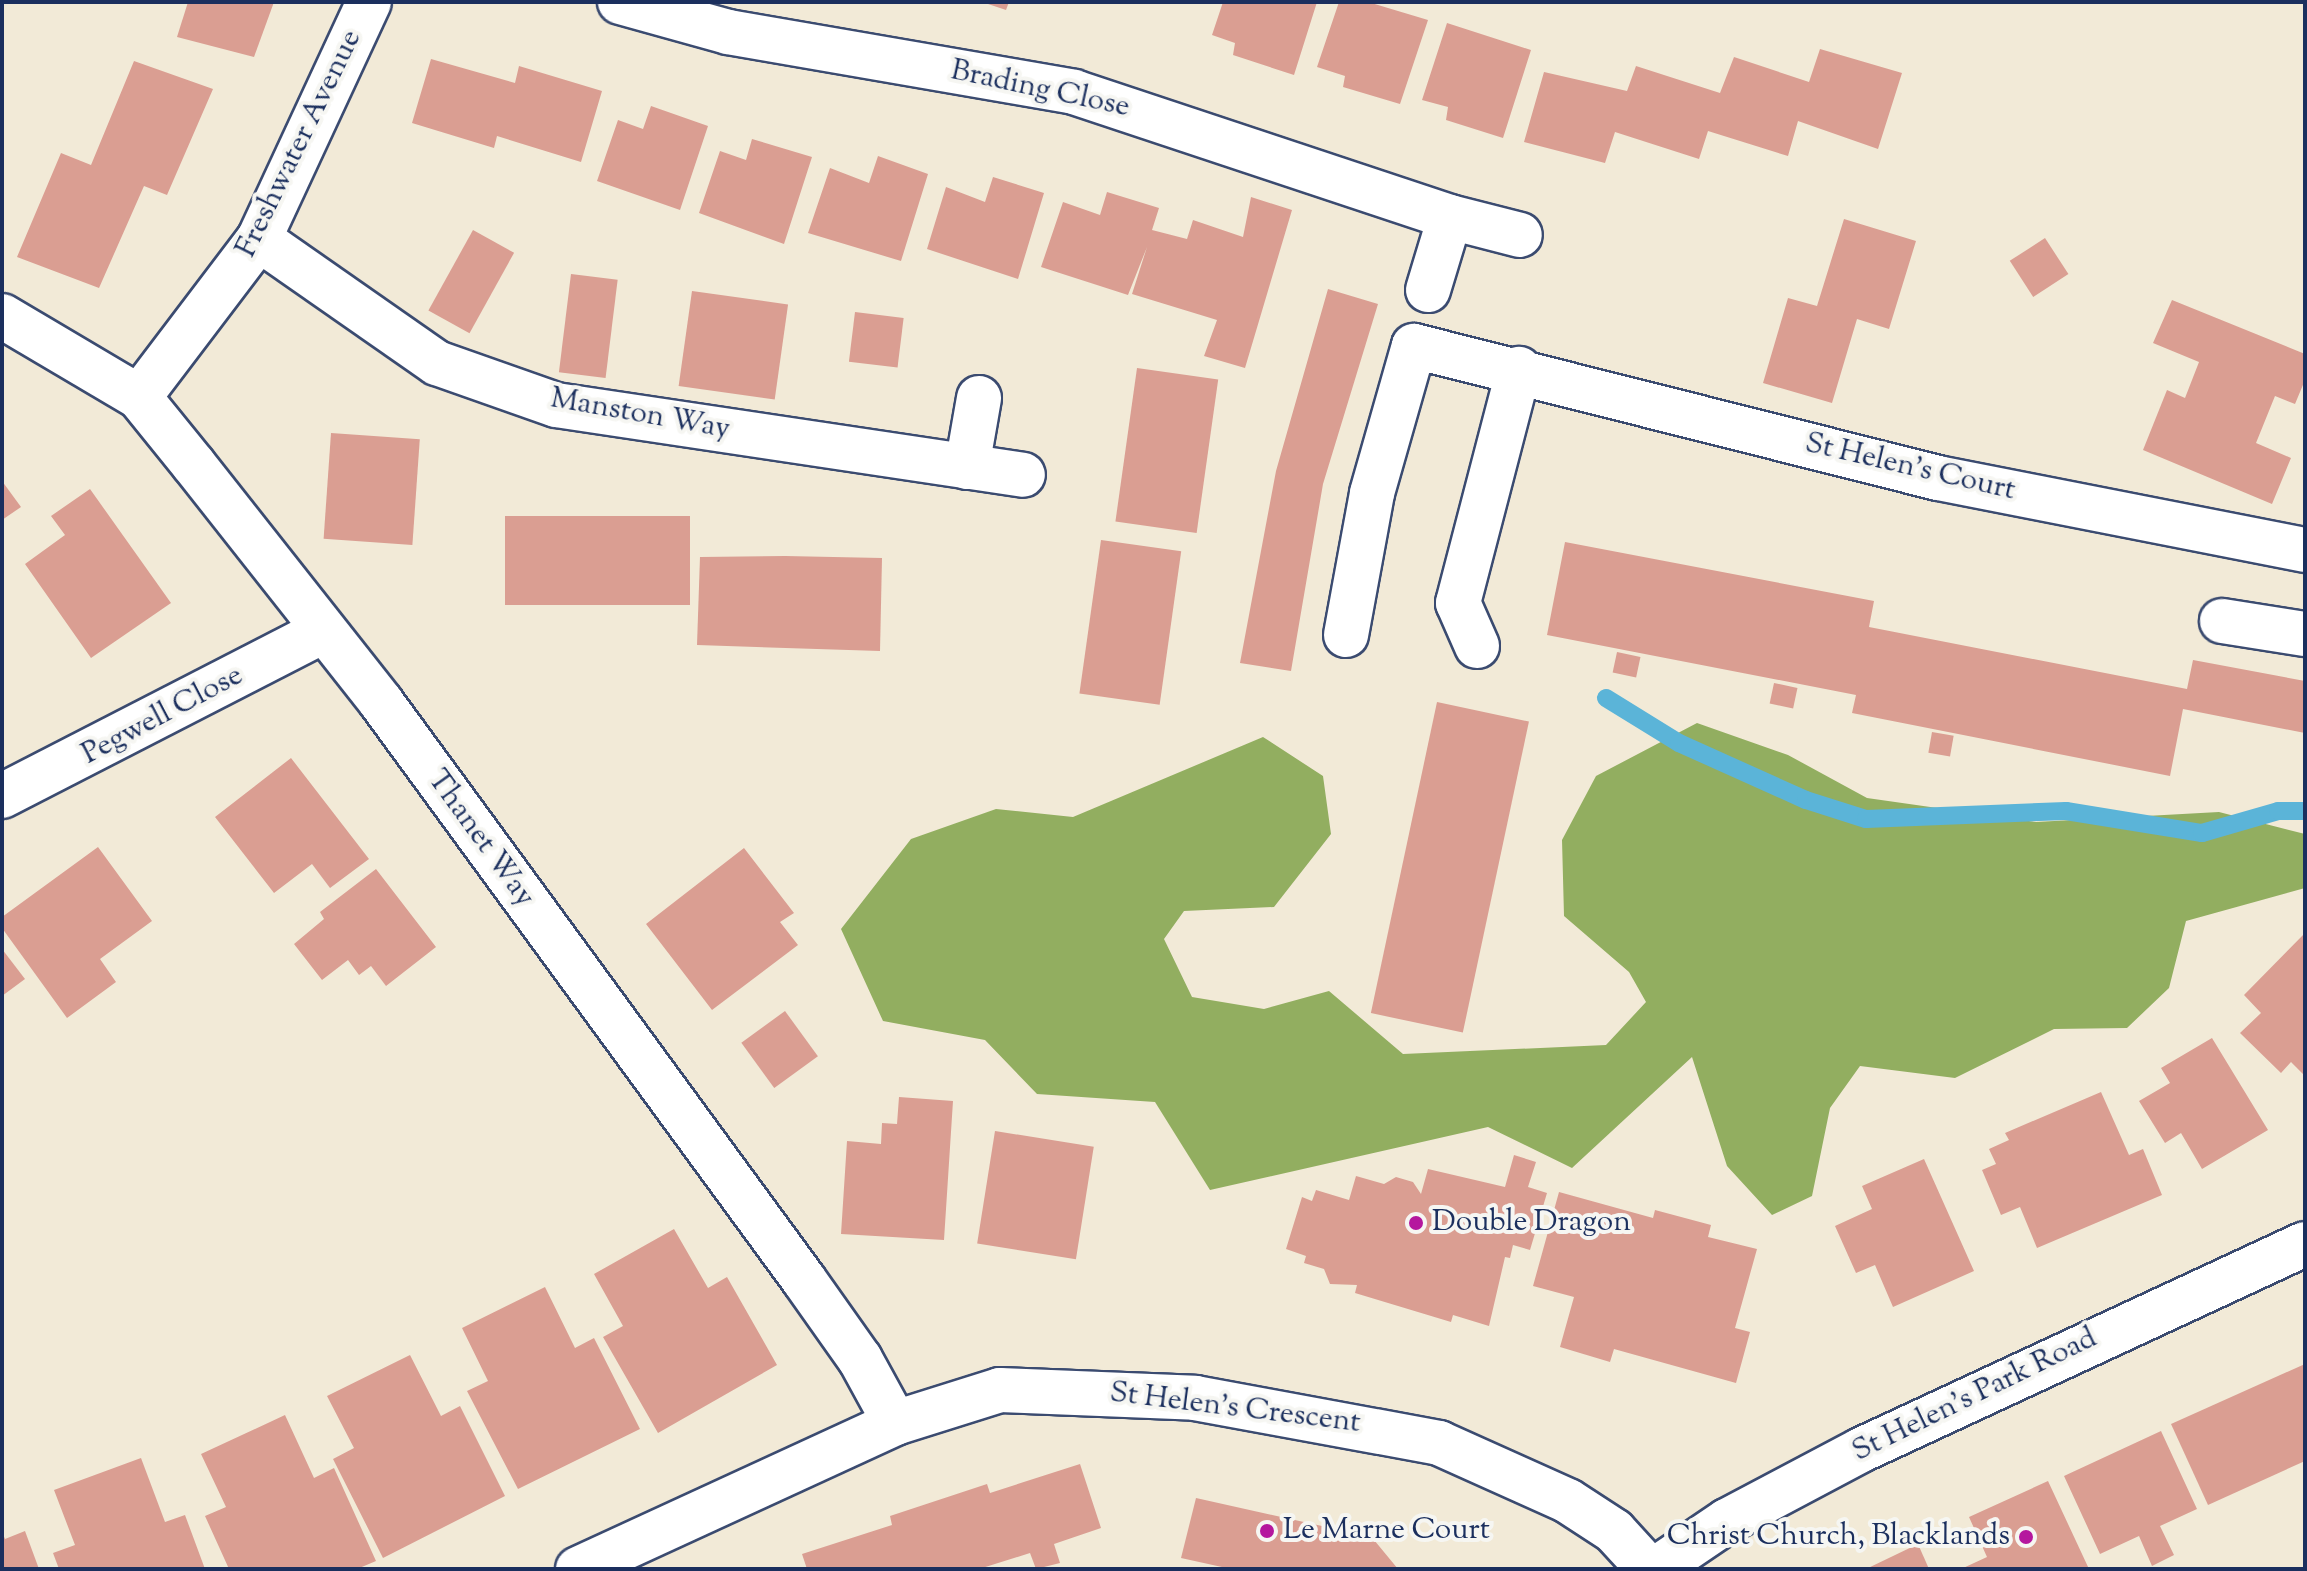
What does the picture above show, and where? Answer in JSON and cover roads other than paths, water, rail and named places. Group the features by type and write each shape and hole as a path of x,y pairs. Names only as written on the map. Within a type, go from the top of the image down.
{"street":[{"name":"Freshwater Avenue","path":"139,397 223,293 259,239 369,2"},
{"name":"Brading Close","path":"620,2 728,32 1074,92 1450,217 1520,235"},
{"path":"1428,290 1450,217"},
{"name":"Manston Way","path":"259,239 437,363 556,405 1023,475"},
{"name":"Thanet Way","path":"2,316 139,397 381,702 804,1280 860,1359 895,1423"},
{"name":"St Helen's Court","path":"1346,635 1372,493 1414,346 1519,369 1938,478 2305,550"},
{"path":"1477,646 1458,603 1519,369"},
{"path":"967,467 979,398"},
{"path":"2222,621 2305,634"},
{"name":"Pegwell Close","path":"2,796 323,631"},
{"name":"St Helen's Park Road","path":"1656,1569 1727,1521 1861,1450 2305,1244"},
{"name":"St Helen's Crescent","path":"578,1569 895,1423 1000,1390 1195,1398 1383,1429 1439,1443 1568,1501 1614,1531 1649,1569"}],"waterway":[{"path":"1606,698 1679,743 1806,800 1866,819 2066,811 2202,833 2278,811 2305,811"}],"place":[{"name":"Double Dragon","path":"1416,1223"},
{"name":"Le Marne Court","path":"1267,1531"},
{"name":"Christ Church, Blacklands","path":"2026,1537"}]}
